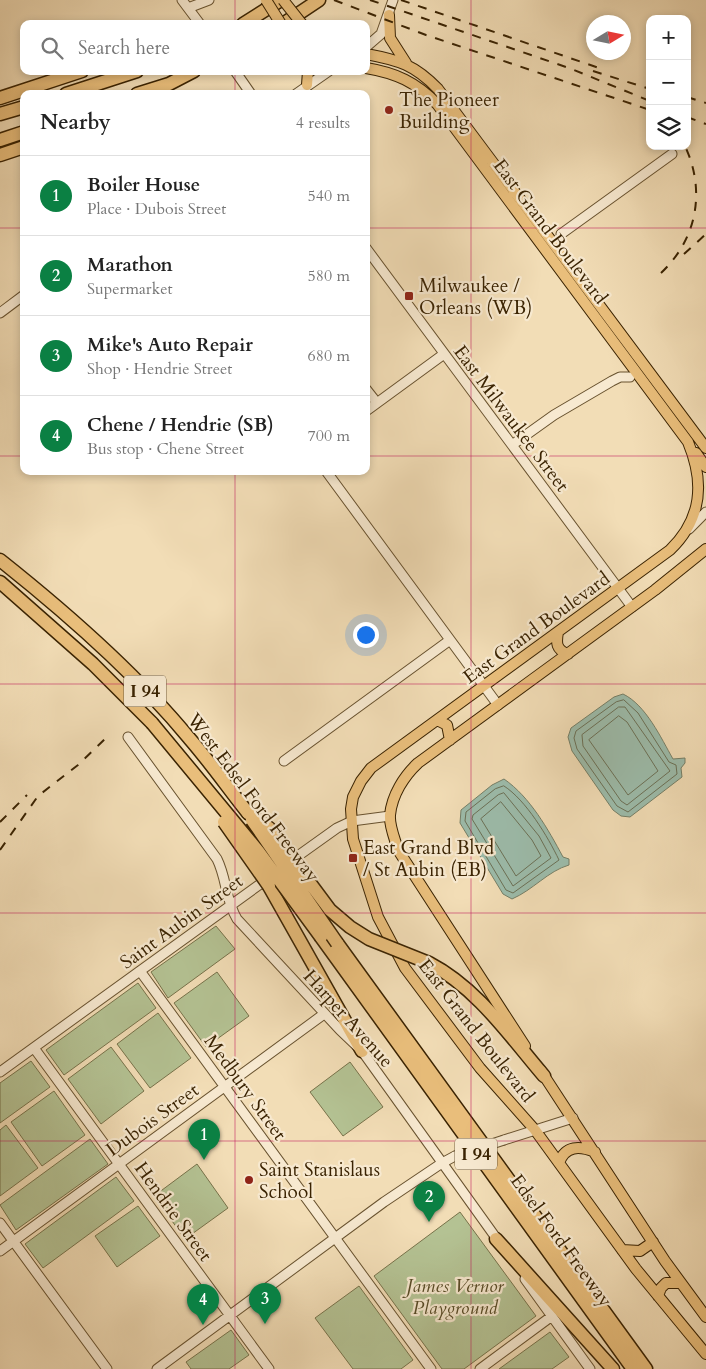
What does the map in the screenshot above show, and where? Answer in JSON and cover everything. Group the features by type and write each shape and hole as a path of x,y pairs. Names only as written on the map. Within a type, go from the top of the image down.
{"highway":[{"path":"250,20 282,0"},
{"path":"288,20 319,0"},
{"path":"24,90 70,75"},
{"path":"78,90 125,75"},
{"path":"160,90 186,75"},
{"path":"150,90 169,84"},
{"path":"0,98 20,91"},
{"path":"0,114 20,108"},
{"path":"0,140 20,133"},
{"path":"0,155 20,148"},
{"name":"West Edsel Ford Freeway","path":"1,560 108,655 189,737 248,813 338,943"},
{"name":"I 94","path":"1,583 94,664 152,723"},
{"path":"152,723 269,886 362,1051"},
{"name":"Edsel Ford Freeway","path":"152,723 258,852 633,1369"},
{"path":"248,813 269,828 330,910 350,927 369,939 451,974 468,988 544,1076"},
{"name":"Edsel Ford Freeway","path":"338,943 646,1369"},
{"path":"496,1238 612,1369"}],"main road":[{"path":"266,0 279,20"},
{"path":"282,0 299,20"},
{"path":"389,14 390,38 406,63"},
{"name":"East Grand Boulevard","path":"370,55 406,63 420,72 480,154 570,266 706,448"},
{"name":"East Grand Boulevard","path":"370,69 392,73 434,93"},
{"path":"308,75 309,85"},
{"name":"East Grand Boulevard","path":"480,154 561,273 688,442 697,466 698,494 689,530 670,550 372,768 361,781 353,797 353,839 378,917 405,968 480,1068 534,1130 622,1250 706,1354"},
{"path":"688,442 706,468"},
{"path":"390,816 396,796 406,775 418,763 655,590 706,549"},
{"path":"558,632 557,645 563,652 568,654"},
{"path":"438,720 447,725 450,740"},
{"name":"East Grand Boulevard","path":"390,816 398,850 412,874 463,947 544,1076 653,1242 706,1317"},
{"path":"559,1163 563,1154 572,1148 581,1148 595,1152"},
{"path":"622,1250 640,1251 653,1242"},
{"path":"658,1296 661,1288 666,1283 681,1283"}],"street":[{"path":"182,0 197,20"},
{"path":"188,8 209,0"},
{"path":"370,44 378,37 389,14 393,0"},
{"path":"238,75 248,90"},
{"path":"302,90 323,75"},
{"path":"561,234 672,154"},
{"name":"East Milwaukee Street","path":"370,253 632,607"},
{"path":"0,313 20,298"},
{"path":"370,408 444,354"},
{"path":"512,445 554,415 612,381 620,377 630,378"},
{"path":"370,394 377,403"},
{"path":"329,475 498,705"},
{"path":"689,530 706,512"},
{"path":"284,761 450,640"},
{"name":"Harper Avenue","path":"128,737 217,859 222,868 229,906 237,919 324,1014 362,1051 590,1369"},
{"name":"Saint Aubin Street","path":"0,1072 337,828 352,821 390,816"},
{"name":"Medbury Street","path":"140,970 431,1369"},
{"name":"Dubois Street","path":"0,1251 324,1014"},
{"name":"Hendrie Street","path":"34,1048 269,1369"},
{"path":"157,1369 442,1162 455,1156 573,1118"},
{"path":"0,1223 106,1369"},
{"path":"480,1369 552,1316"}],"green space":[{"path":"216,926 235,949 168,998 151,972"},
{"path":"217,972 249,1016 206,1047 174,1003"},
{"path":"138,983 156,1008 64,1075 46,1050"},
{"path":"158,1013 191,1058 150,1088 117,1044"},
{"path":"111,1047 144,1091 101,1124 68,1079"},
{"path":"31,1061 50,1087 0,1123 0,1083"},
{"path":"350,1062 383,1107 343,1136 310,1092"},
{"path":"54,1091 85,1135 42,1166 11,1122"},
{"path":"6,1125 38,1168 0,1196 0,1130"},
{"path":"90,1139 108,1164 16,1230 0,1205"},
{"path":"197,1164 228,1208 185,1239 154,1196"},
{"path":"116,1177 134,1201 43,1268 25,1244"},
{"path":"138,1206 160,1236 117,1267 95,1236"},
{"name":"James Vernor Playground","path":"460,1212 536,1316 464,1369 442,1369 374,1276"},
{"path":"359,1286 413,1360 401,1369 353,1369 315,1318"},
{"path":"231,1330 249,1355 229,1369 191,1369 186,1362"},
{"path":"550,1332 569,1357 552,1369 499,1369"}],"water":[{"path":"623,694 646,714 673,759 685,758 685,763 681,768 682,777 630,817 621,816 613,810 572,751 568,737 571,728 614,697"},
{"path":"504,779 530,804 545,825 563,857 569,859 569,865 554,872 512,899 503,894 460,823 461,810 492,785"}],"railway":[{"path":"334,0 426,35 646,109"},
{"path":"370,0 569,68 646,99"},
{"path":"401,0 602,69"},
{"path":"593,71 646,88"},
{"path":"691,98 706,103"},
{"path":"691,118 706,124"},
{"path":"661,273 683,245 690,230 694,214 695,180 686,150"},
{"path":"684,254 706,234"},
{"path":"0,850 38,796 78,765 109,735"},
{"path":"0,822 27,795"}],"place":[{"name":"The Pioneer Building","path":"389,110"},
{"name":"Milwaukee / Orleans (WB)","path":"409,296"},
{"name":"East Grand Blvd / St Aubin (EB)","path":"353,858"},
{"name":"Boiler House","path":"204,1160"},
{"name":"Saint Stanislaus School","path":"249,1180"},
{"name":"Marathon","path":"429,1222"},
{"name":"Mike's Auto Repair","path":"265,1324"},
{"name":"Chene / Hendrie (SB)","path":"203,1325"}]}
